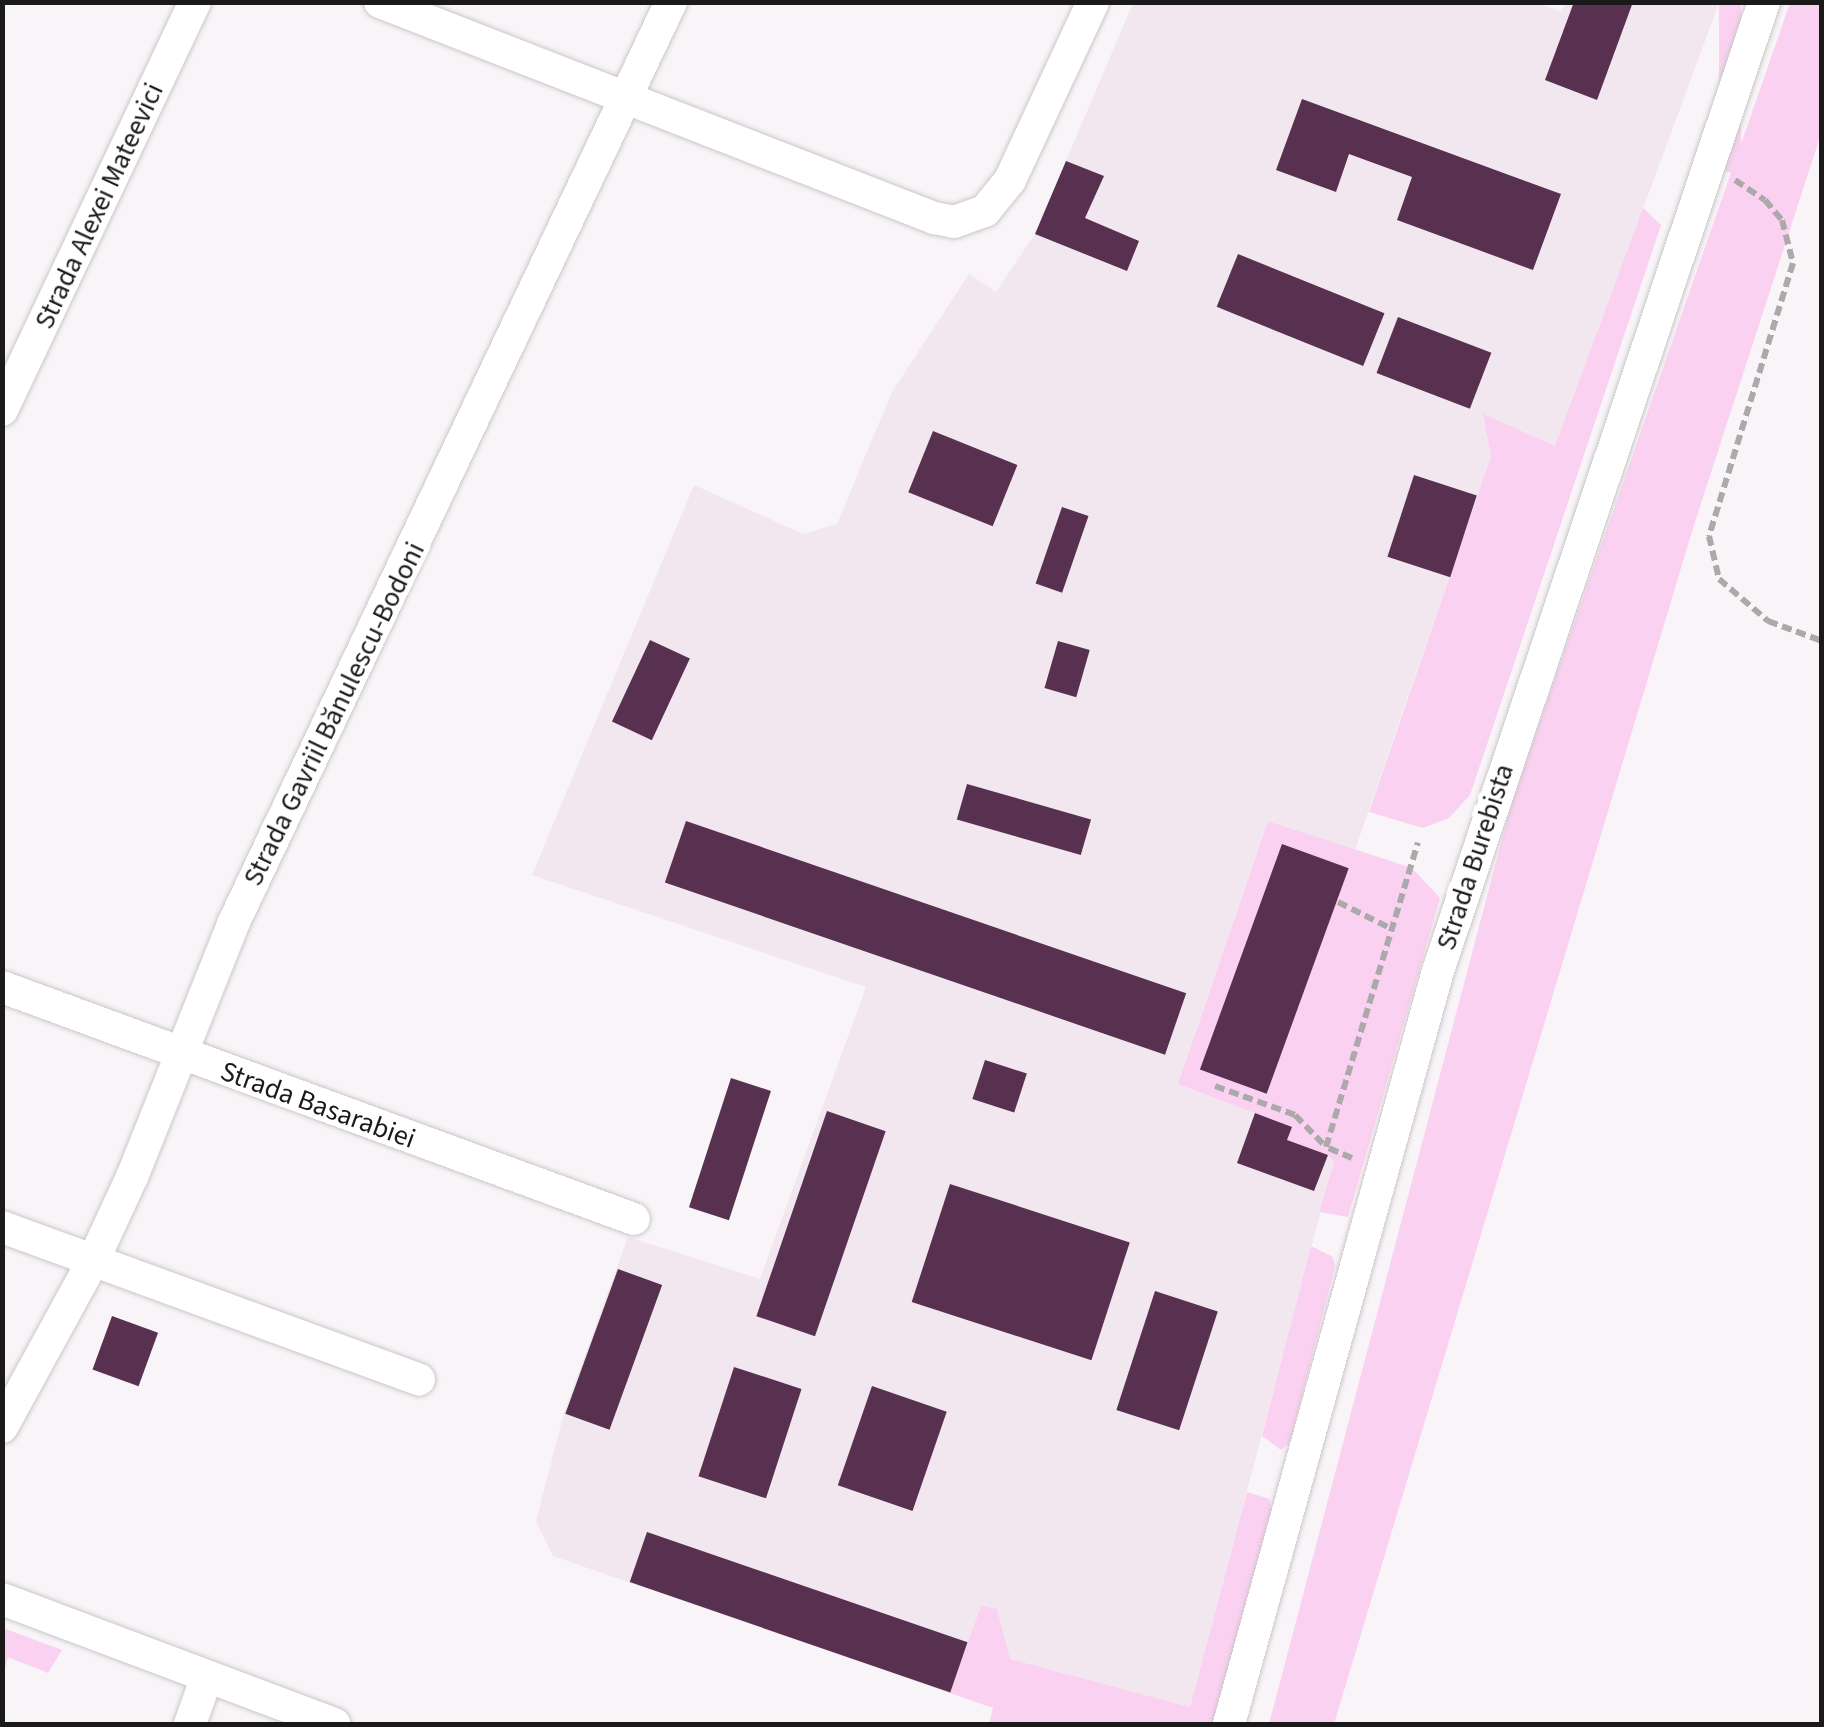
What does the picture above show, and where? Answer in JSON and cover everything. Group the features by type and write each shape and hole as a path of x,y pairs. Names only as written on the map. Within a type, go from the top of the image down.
{"street":[{"name":"Strada Alexei Mateevici","path":"2,410 195,2"},
{"path":"380,2 934,218 962,222 985,211 1020,161 1093,2"},
{"name":"Strada Gavriil Bănulescu-Bodoni","path":"2,1426 92,1261 181,1056 232,924 671,2"},
{"name":"Strada Burebista","path":"1229,1724 1438,971 1764,2"},
{"name":"Strada Basarabiei","path":"2,987 181,1056 634,1219"},
{"path":"2,1227 419,1380"},
{"path":"2,1600 334,1724"},
{"path":"190,1724 206,1679"}],"path":[{"path":"1708,163 1764,200 1782,220 1793,262 1709,536 1719,579 1768,622 1822,641"},
{"path":"1326,1147 1418,843"},
{"path":"1338,902 1392,929"},
{"path":"1214,1086 1295,1116 1326,1147 1352,1158 1348,1173"}],"shaded area":[{"path":"1537,2 1561,12 1565,3 1719,3 1555,447 1483,415 1491,456 1355,850 1268,821 1178,1084 1292,1127 1334,1161 1190,1707 1010,1659 950,1693 553,1556 536,1521 564,1413 628,1237 760,1279 866,987 532,875 694,485 803,534 837,524 892,392 969,274 996,292 1035,234 1133,3"},
{"path":"1719,3 1741,3 1741,172 1719,172"},
{"path":"1790,3 1821,3 1821,134 1694,525 1334,1724 1269,1724 1511,805"},
{"path":"1643,208 1661,225 1470,795 1449,818 1423,828 1369,812 1491,456 1483,414 1555,446"},
{"path":"1268,821 1412,868 1440,898 1348,1217 1319,1212 1334,1162 1328,1155 1287,1140 1291,1127 1178,1084"},
{"path":"1311,1246 1333,1257 1335,1267 1290,1442 1281,1450 1262,1436"},
{"path":"1247,1492 1269,1499 1272,1511 1217,1724 989,1724 993,1708 950,1693 981,1606 997,1609 1010,1659 1190,1707"},
{"path":"3,1628 62,1650 48,1673 8,1657 3,1676"}],"building":[{"path":"1574,2 1633,2 1597,100 1545,80"},
{"path":"1302,99 1561,194 1533,270 1397,220 1412,177 1349,154 1336,192 1276,170"},
{"path":"1066,161 1104,176 1085,218 1139,241 1127,271 1035,234"},
{"path":"1238,254 1384,313 1363,366 1217,307"},
{"path":"1398,317 1491,353 1470,409 1376,373"},
{"path":"933,431 1017,465 993,526 908,492"},
{"path":"1414,475 1477,495 1450,577 1387,557"},
{"path":"1062,507 1088,516 1062,593 1036,584"},
{"path":"650,640 690,659 652,740 612,722"},
{"path":"1058,641 1090,650 1076,697 1044,688"},
{"path":"967,784 1091,820 1081,855 957,820"},
{"path":"686,821 1186,993 1165,1055 665,882"},
{"path":"1282,844 1349,868 1267,1094 1200,1070"},
{"path":"985,1060 1027,1074 1014,1113 972,1099"},
{"path":"731,1078 771,1091 729,1220 689,1207"},
{"path":"827,1111 886,1131 815,1336 756,1316"},
{"path":"1255,1113 1292,1127 1287,1140 1328,1155 1314,1191 1237,1163"},
{"path":"950,1184 1130,1242 1091,1360 912,1302"},
{"path":"618,1269 662,1285 609,1430 565,1414"},
{"path":"1155,1291 1218,1311 1179,1430 1116,1410"},
{"path":"112,1316 158,1333 139,1386 93,1370"},
{"path":"734,1367 802,1389 766,1498 698,1476"},
{"path":"872,1386 947,1412 913,1511 838,1485"},
{"path":"647,1532 968,1642 950,1692 630,1582"}]}
